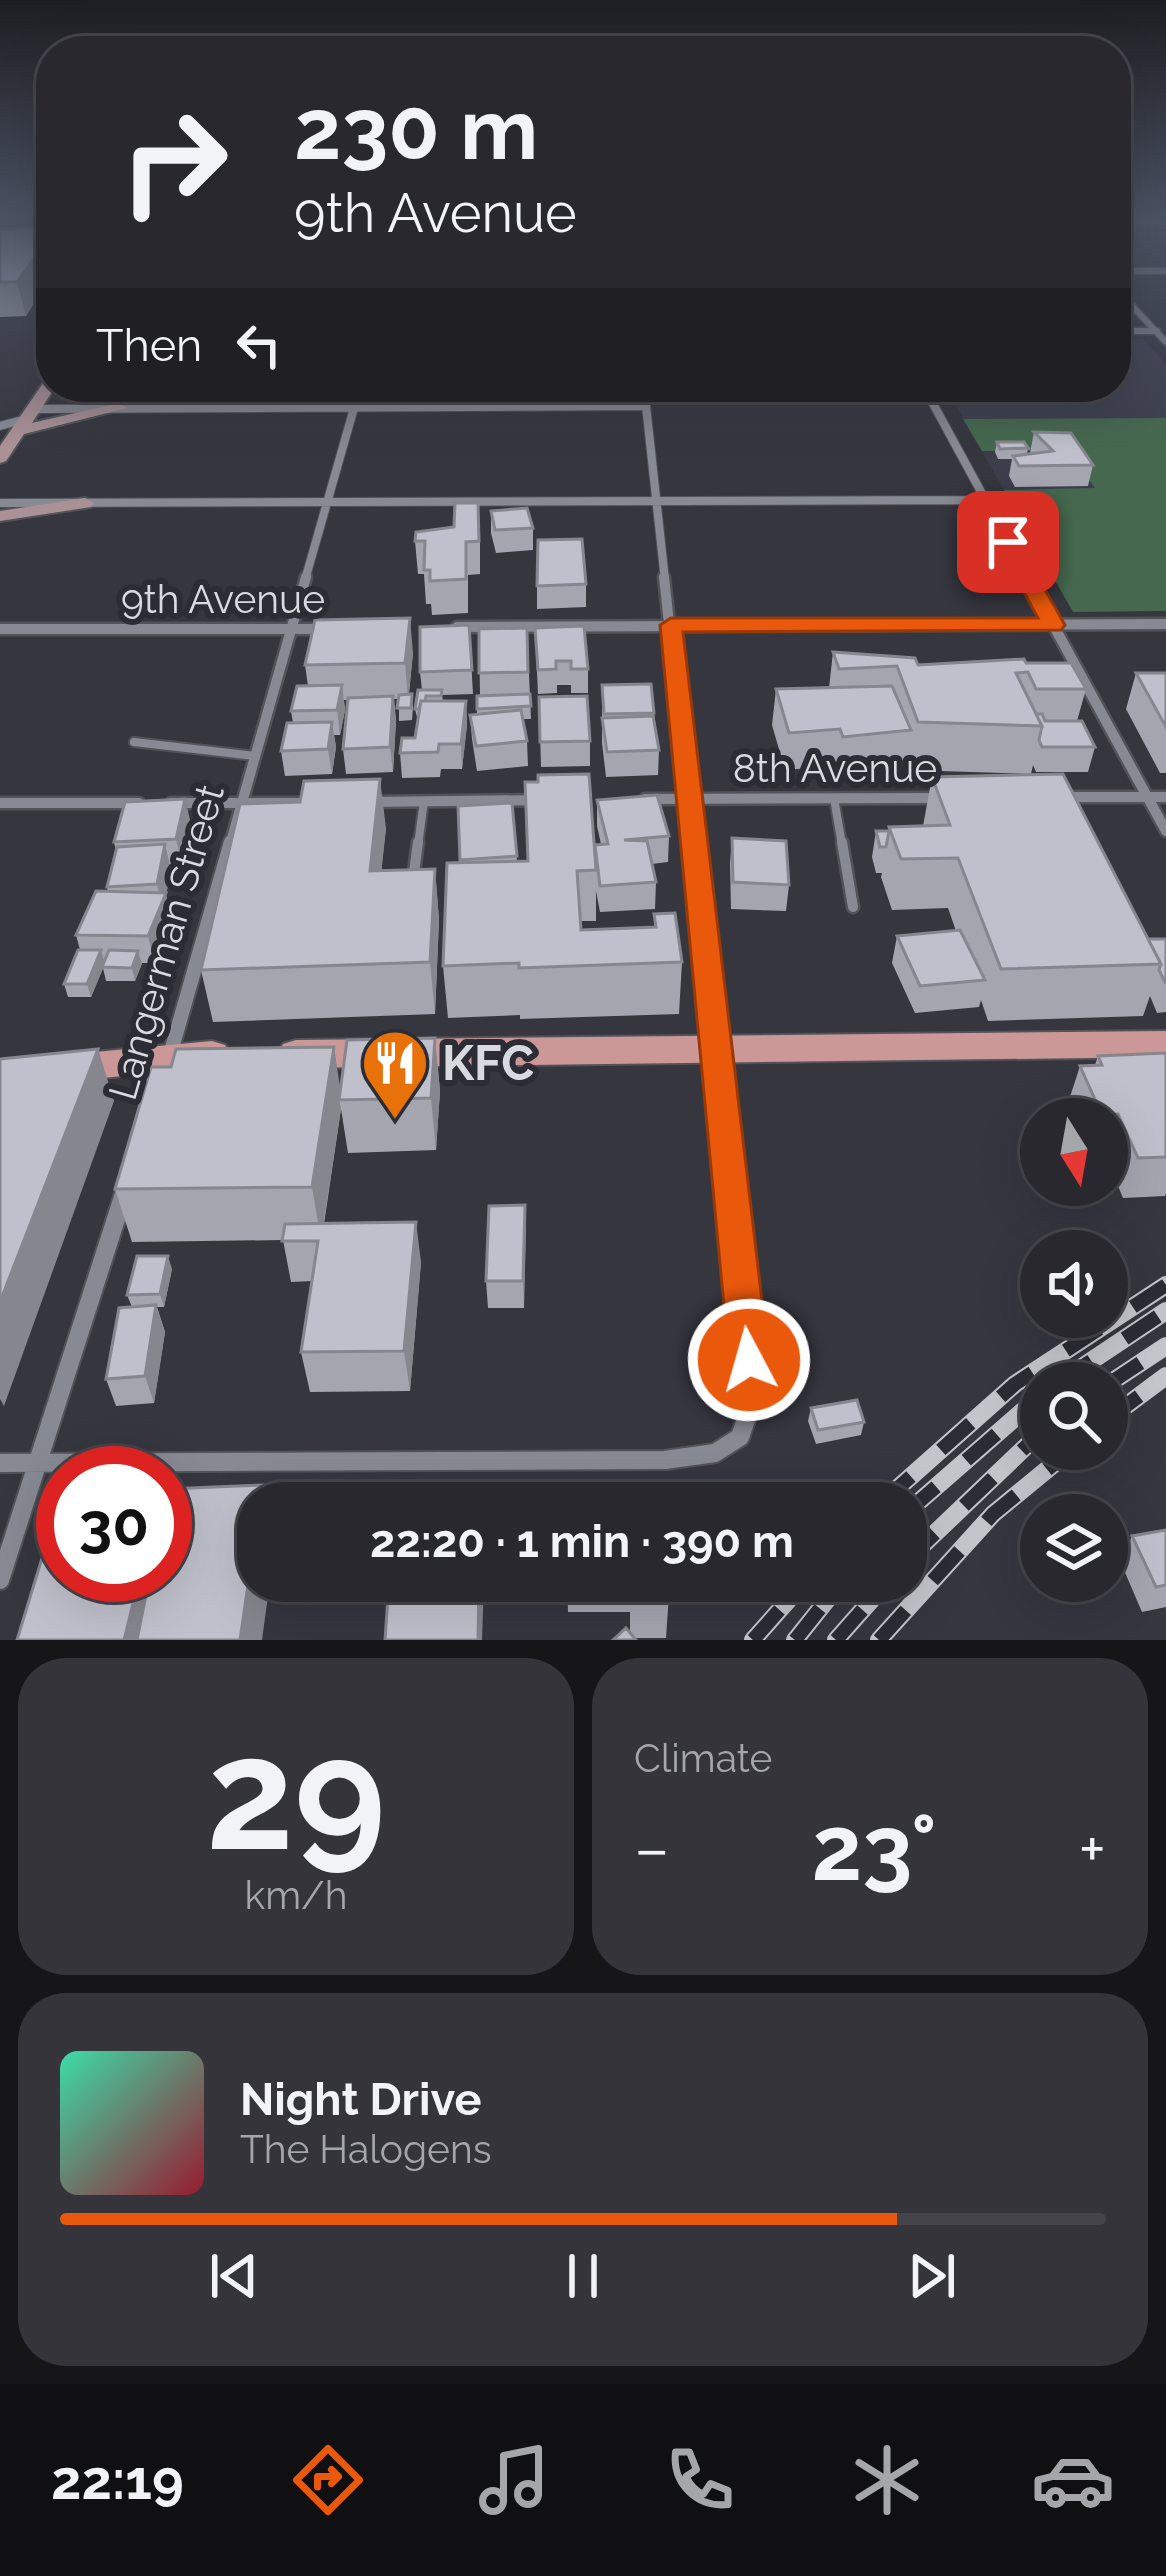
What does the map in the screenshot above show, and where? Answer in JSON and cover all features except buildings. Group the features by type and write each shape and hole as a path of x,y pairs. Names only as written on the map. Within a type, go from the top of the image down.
{"main road":[{"path":"0,1075 166,1067 253,1054 1166,1044"}],"street":[{"path":"1131,305 1166,342"},
{"path":"1131,331 1166,331"},
{"path":"0,458 37,402"},
{"name":"Langerman Street","path":"166,1067 355,402"},
{"path":"192,1462 665,1460 729,1448 746,1434 752,1413 749,1360 646,402"},
{"path":"932,402 1166,831"},
{"path":"0,426 18,428 119,409 646,406"},
{"path":"18,428 119,409"},
{"path":"0,503 985,500"},
{"path":"0,516 85,502"},
{"path":"436,628 1166,625"},
{"name":"9th Avenue","path":"0,629 341,628"},
{"path":"1036,797 1166,797"},
{"name":"8th Avenue","path":"640,800 969,798"},
{"path":"355,802 568,800"},
{"path":"0,803 332,802"},
{"path":"41,1446 133,1168"},
{"path":"0,1463 36,1462 0,1580"}],"lane":[{"path":"182,408 185,402"},
{"path":"134,742 255,756"},
{"path":"834,798 853,907"},
{"path":"411,898 424,801"}],"shaded area":[{"path":"1131,339 1143,339 1166,364 1166,489 1004,490 954,402 1131,402"}],"green space":[{"path":"1166,418 1166,611 1073,612 1004,490 1095,488 1069,451 982,451 963,419"}],"railway":[{"path":"905,1482 1015,1384 1166,1285"},
{"path":"1090,1362 1166,1311"},
{"path":"1128,1371 1166,1346"},
{"path":"1128,1404 1166,1376"},
{"path":"927,1495 1020,1413"},
{"path":"927,1541 1020,1452"},
{"path":"879,1640 993,1514 1046,1470"},
{"path":"753,1640 786,1602"},
{"path":"795,1640 825,1602"},
{"path":"836,1640 869,1602"}],"place":[{"name":"KFC","path":"395,1122"}],"route":[{"path":"749,1360 671,625 1053,625 1008,542"}]}
